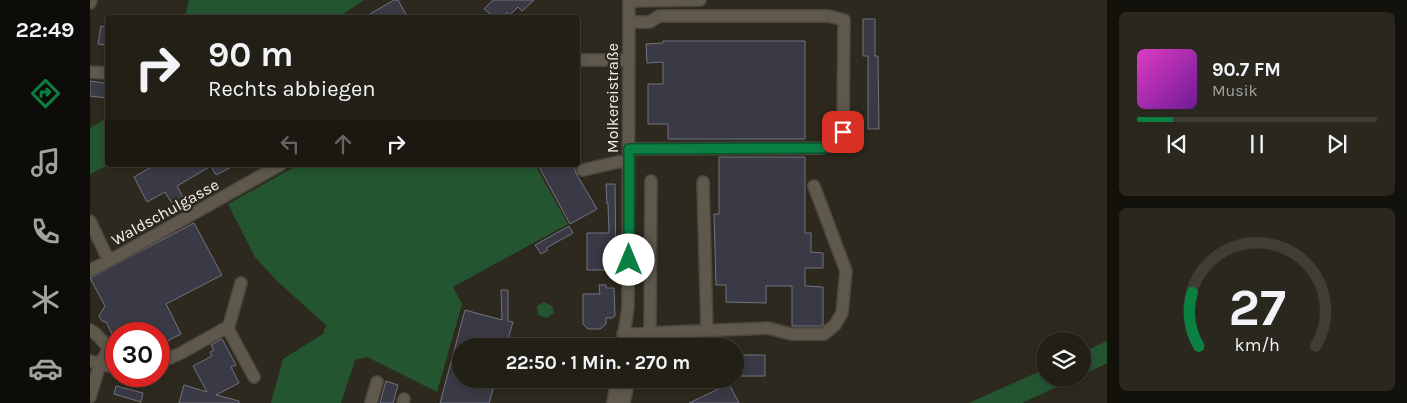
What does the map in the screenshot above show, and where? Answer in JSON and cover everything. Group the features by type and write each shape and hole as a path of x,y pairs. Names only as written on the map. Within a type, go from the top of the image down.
{"street":[{"path":"629,1 700,0"},
{"name":"Molkereistraße","path":"623,338 628,308 629,1"},
{"path":"629,22 650,22 659,16 828,16 844,20 843,132 837,141 822,148 629,149"},
{"path":"580,60 629,60"},
{"path":"90,72 105,73"},
{"path":"583,170 618,162 628,162"},
{"name":"Waldschulgasse","path":"90,270 276,167"},
{"path":"650,333 651,181"},
{"path":"703,182 706,330"},
{"path":"624,334 768,328 791,334 824,334 835,325 842,313 846,271 814,186"},
{"path":"90,221 109,261"},
{"path":"242,283 228,329 254,377"},
{"path":"170,358 224,329 228,329"},
{"path":"90,330 98,334 105,344"},
{"path":"624,334 628,338"},
{"path":"90,397 95,363"},
{"path":"371,403 377,382"},
{"path":"614,403 616,388"},
{"path":"624,403 627,388"}],"green space":[{"path":"189,0 364,0 342,15 185,15"},
{"path":"105,119 105,166 90,174 90,128"},
{"path":"294,167 536,167 568,224 453,287 462,304 437,392 367,357 355,360 341,403 271,403 283,359 323,334 326,325 277,281 255,257 228,204"},
{"path":"544,302 552,306 554,313 547,318 538,315 537,306"},
{"path":"1107,341 1107,363 1091,371 1091,348"},
{"path":"1036,373 1036,387 1057,387 1022,403 969,403"}],"building":[{"path":"394,0 398,0 406,15 368,15"},
{"path":"493,0 534,0 522,11 518,7 510,15 507,12 504,15 492,15 484,9"},
{"path":"863,19 875,19 875,56 878,56 879,129 868,129 868,56 863,56"},
{"path":"101,26 105,27 105,45 98,44"},
{"path":"663,41 805,41 805,139 668,139 668,124 648,124 648,84 663,84 663,62 647,63 646,44 663,43"},
{"path":"90,81 105,83 105,98 90,96"},
{"path":"719,157 805,157 805,233 811,233 811,252 823,253 823,268 805,268 805,286 823,287 823,325 792,326 792,286 766,286 766,303 726,302 726,285 716,285 714,214 719,214"},
{"path":"152,167 209,167 177,186 185,201 174,207 165,192 147,202 134,177"},
{"path":"212,167 231,167 216,175"},
{"path":"539,167 574,167 597,209 570,224"},
{"path":"606,184 615,184 616,270 587,270 587,233 609,233"},
{"path":"194,223 222,275 166,304 181,334 170,340 170,322 102,321 99,316 105,306 90,278"},
{"path":"569,226 573,233 546,248 548,250 541,254 535,245"},
{"path":"599,285 606,285 606,288 614,288 615,316 606,318 606,324 600,329 588,329 583,324 583,294 600,294"},
{"path":"501,290 508,290 508,321 513,322 508,338 457,338 465,310 502,320"},
{"path":"222,339 236,365 231,367 239,383 216,395 239,401 239,403 179,403 184,385 207,392 193,366 212,356 210,352 214,350 211,345"},
{"path":"744,355 765,355 765,376 744,376"},
{"path":"452,358 452,388 493,388 489,403 440,403"},
{"path":"386,381 398,385 393,403 380,403"},
{"path":"116,387 143,393 141,402 114,394"},
{"path":"721,388 731,388 739,403 689,403"}],"route":[{"path":"629,260 629,149 822,148 837,141 843,132"}]}
